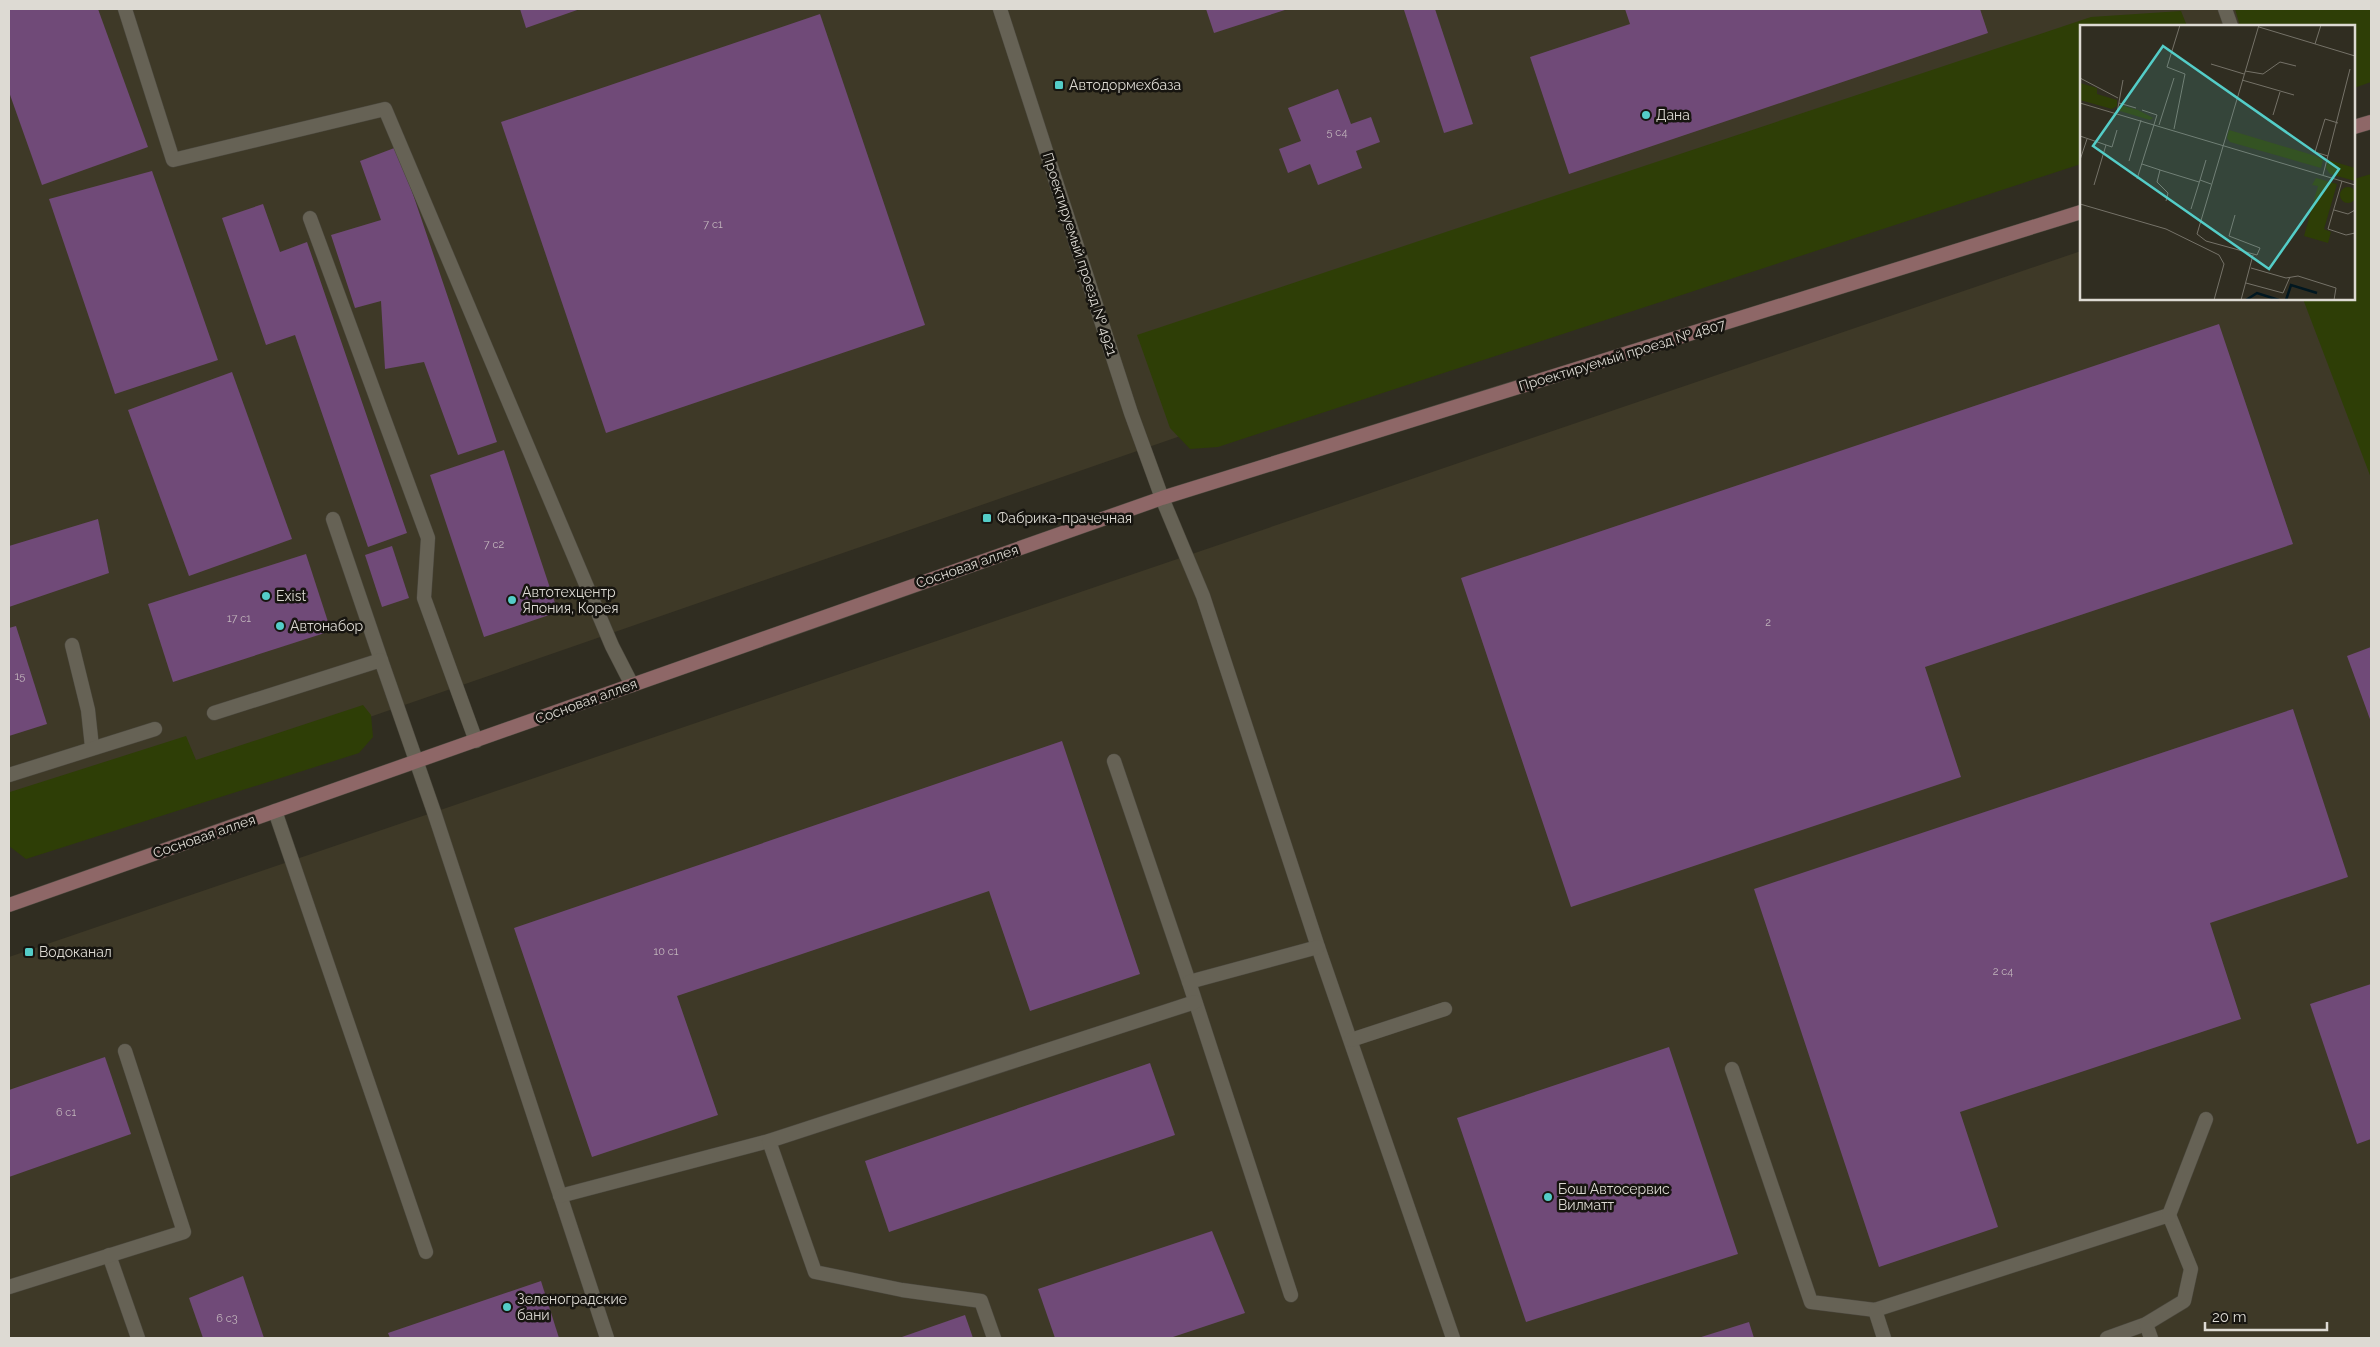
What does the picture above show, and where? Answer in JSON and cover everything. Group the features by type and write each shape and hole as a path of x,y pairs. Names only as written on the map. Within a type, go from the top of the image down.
{"main road":[{"path":"2355,127 2371,122"},
{"name":"Проектируемый проезд № 4807","path":"1162,498 2080,212"},
{"name":"Сосновая аллея","path":"9,902 417,762 1162,498"}],"street":[{"path":"124,9 174,160 385,109 612,646 632,685"},
{"name":"Проектируемый проезд № 4921","path":"1000,9 1128,403 1162,498 1203,596 1318,947 1453,1338"},
{"path":"2225,9 2231,25"},
{"path":"310,218 428,538 424,598 476,741"},
{"path":"333,518 417,762 607,1338"},
{"path":"72,645 88,710 92,748"},
{"path":"214,713 381,660"},
{"path":"9,775 155,729"},
{"path":"1114,760 1292,1295"},
{"path":"275,811 426,1252"},
{"path":"1189,982 1318,947"},
{"path":"560,1196 770,1142 1195,1002"},
{"path":"1351,1040 1445,1009"},
{"path":"9,1287 184,1232 125,1051"},
{"path":"1732,1069 1811,1302 1875,1310 2169,1215"},
{"path":"2107,1338 2146,1324 2184,1301 2191,1269 2169,1215 2206,1120"},
{"path":"770,1142 815,1272 902,1290 981,1301 994,1338"},
{"path":"109,1255 138,1338"},
{"path":"1875,1310 1884,1338"},
{"path":"2146,1324 2151,1338"}],"shaded area":[{"path":"9,9 2371,9 2371,24 2355,26 2080,25 2080,124 9,842"},
{"path":"2080,251 2080,300 2349,300 2371,362 2371,1338 9,1338 9,957"}],"green space":[{"path":"2235,9 2371,9 2371,82 2355,88 2355,25 2240,25"},
{"path":"2181,11 2187,25 2080,25 2080,164 1218,447 1190,449 1170,428 1137,335 2091,17"},
{"path":"2371,174 2371,478 2303,300 2355,300 2355,179"},
{"path":"363,705 371,715 373,737 359,753 26,859 9,846 10,792 186,736 196,760"}],"building":[{"path":"9,9 98,9 148,147 42,185 9,92"},
{"path":"520,9 580,9 526,28"},
{"path":"1206,9 1288,9 1214,33"},
{"path":"1435,9 1473,124 1444,133 1404,10"},
{"name":"Дана","path":"1625,9 1980,9 1988,33 1569,174 1530,57 1630,24"},
{"path":"820,14 925,325 606,433 501,122"},
{"path":"1338,89 1351,124 1371,117 1380,142 1356,151 1362,168 1318,185 1310,164 1288,173 1279,149 1301,141 1288,108"},
{"path":"397,147 497,442 458,455 424,362 385,369 381,301 355,308 331,235 381,220 360,161"},
{"path":"152,171 218,360 115,394 49,199"},
{"path":"263,204 280,252 307,242 407,533 368,547 295,335 266,345 222,218"},
{"path":"2219,324 2293,544 1925,667 1961,777 1571,907 1461,578"},
{"path":"232,372 292,539 189,576 128,410"},
{"path":"504,450 558,612 484,637 430,475"},
{"path":"98,519 109,573 9,607 9,546"},
{"path":"392,546 409,598 382,607 365,555"},
{"path":"306,554 331,631 173,682 148,604"},
{"path":"16,626 47,724 9,736 9,628"},
{"path":"2371,647 2371,722 2347,656"},
{"path":"2293,709 2348,877 2210,923 2241,1019 1960,1112 1998,1227 1879,1267 1754,889"},
{"path":"1062,741 1140,974 1030,1011 989,891 677,996 718,1115 592,1157 514,928"},
{"path":"2371,984 2371,1139 2357,1144 2310,1004"},
{"path":"1669,1047 1738,1254 1526,1322 1457,1118"},
{"path":"105,1057 131,1134 9,1177 9,1090"},
{"path":"1150,1063 1175,1135 889,1232 865,1161"},
{"path":"1212,1231 1245,1313 1170,1338 1055,1338 1038,1289"},
{"path":"243,1276 264,1338 203,1338 189,1298"},
{"name":"Зеленоградские бани","path":"541,1281 559,1338 390,1338 388,1333"},
{"path":"965,1315 973,1338 899,1338"},
{"path":"1749,1322 1754,1338 1698,1338"}],"place":[{"name":"Автодормехбаза","path":"1059,85"},
{"name":"Дана","path":"1646,115"},
{"name":"Фабрика-прачечная","path":"987,518"},
{"name":"Exist","path":"266,596"},
{"name":"Автотехцентр Япония, Корея","path":"512,600"},
{"name":"Автонабор","path":"280,626"},
{"name":"Водоканал","path":"29,952"},
{"name":"Бош Автосервис Вилматт","path":"1548,1197"},
{"name":"Зеленоградские бани","path":"507,1307"}]}
